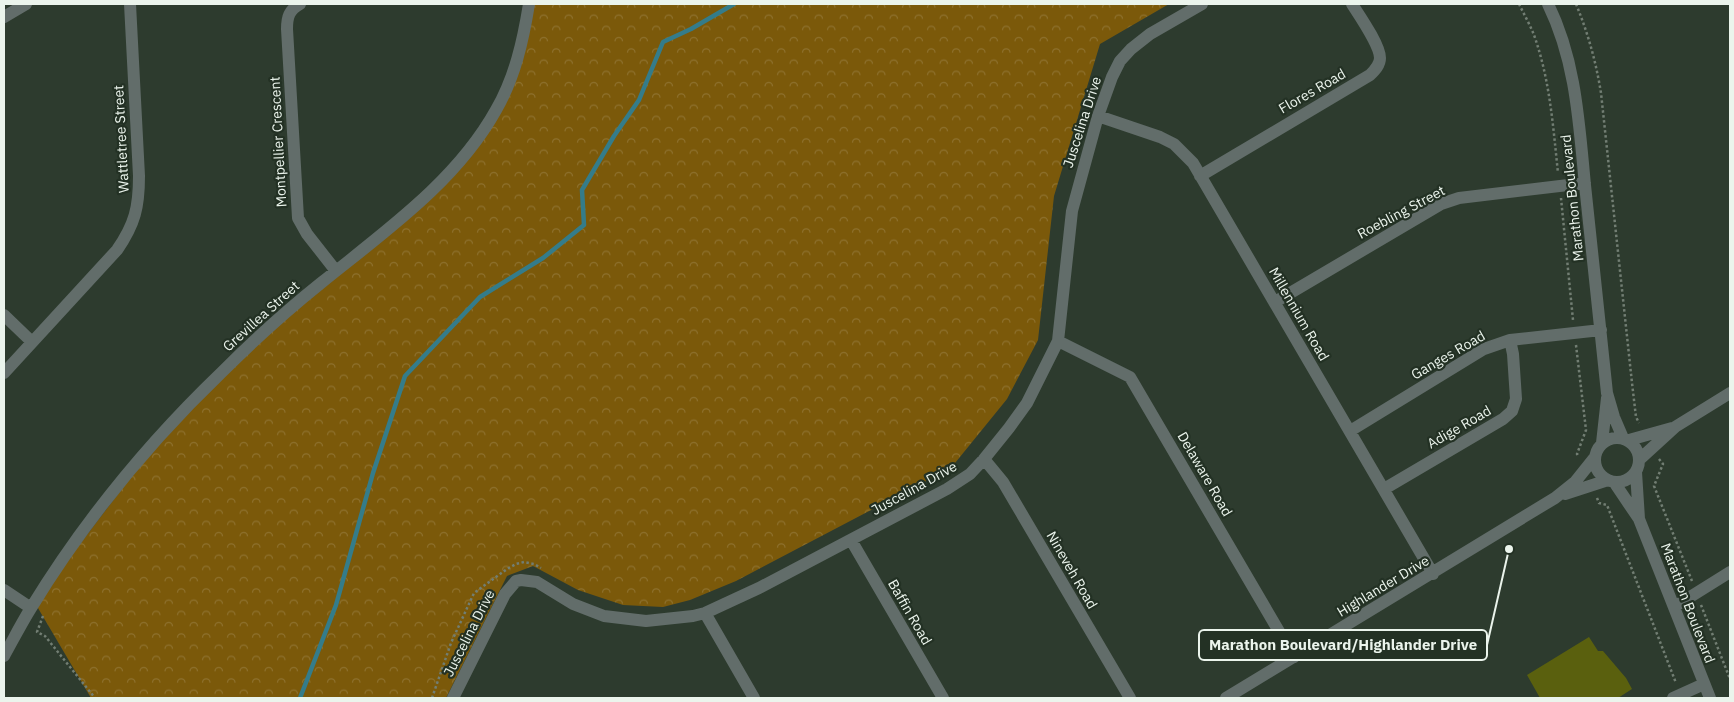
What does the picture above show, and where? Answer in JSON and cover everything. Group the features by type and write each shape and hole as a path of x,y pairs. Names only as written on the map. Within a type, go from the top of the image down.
{"street":[{"path":"4,18 26,4"},
{"name":"Wattletree Street","path":"4,374 117,250 126,237 136,214 139,199 139,176 130,4"},
{"name":"Montpellier Crescent","path":"300,4 293,8 287,18 298,218 307,234 336,271"},
{"name":"Grevillea Street","path":"4,656 31,608 96,514 155,443 221,373 266,331 407,213 463,158 496,110 512,76 525,31 529,4"},
{"name":"Juscelina Drive","path":"453,698 505,594 516,581 537,582 573,604 594,613 615,618 655,621 693,616 705,613 759,588 947,489 970,474 984,460 1027,403 1058,341 1072,211 1098,116 1112,77 1120,61 1131,49 1150,34 1202,4"},
{"name":"Flores Road","path":"1200,176 1370,75 1377,68 1380,57 1374,42 1352,4"},
{"name":"Marathon Boulevard","path":"1548,4 1561,34 1571,71 1585,183 1607,394 1612,411 1626,439"},
{"name":"Millennium Road","path":"1098,116 1160,136 1185,153 1275,302 1433,574"},
{"name":"Roebling Street","path":"1275,302 1441,204 1460,198 1585,183"},
{"path":"4,315 32,342"},
{"name":"Ganges Road","path":"1350,431 1484,349 1510,340 1601,330"},
{"name":"Adige Road","path":"1384,489 1503,419 1512,411 1516,400 1513,354 1510,340"},
{"name":"Delaware Road","path":"1058,341 1130,377 1294,657"},
{"path":"1675,427 1645,436 1626,439 1612,438 1602,443 1596,452 1595,458 1598,471 1611,481 1627,480 1652,448 1675,427 1730,393"},
{"name":"Marathon Boulevard","path":"1602,443 1607,394"},
{"path":"1626,439 1638,452 1638,466"},
{"name":"Highlander Drive","path":"1226,698 1433,574 1555,498 1575,482 1595,458"},
{"name":"Nineveh Road","path":"984,460 1003,482 1130,698"},
{"name":"Marathon Boulevard","path":"1638,466 1639,519"},
{"name":"Marathon Boulevard","path":"1611,481 1639,519 1710,698"},
{"name":"Highlander Drive","path":"1555,498 1611,481"},
{"name":"Baffin Road","path":"851,540 943,698"},
{"path":"1674,607 1730,572"},
{"path":"4,590 31,608"},
{"path":"705,613 754,698"},
{"path":"1677,696 1704,684"}],"path":[{"path":"1519,4 1534,34 1544,69 1550,101 1586,430 1577,454 1585,470"},
{"path":"1576,4 1587,32 1598,70 1636,417 1645,436"},
{"path":"1652,448 1662,464 1654,486 1730,679"},
{"path":"1591,486 1599,503 1607,505 1677,696"},
{"path":"432,698 451,643 474,593 516,564 524,562 534,564 544,570"},
{"path":"43,614 36,632 45,636 94,698"}],"green space":[{"path":"533,4 1169,4 1100,44 1054,196 1038,340 1007,399 951,468 736,581 690,600 663,607 623,605 578,590 533,566 507,576 446,698 91,698 35,603 153,448 242,354 488,133"}],"building":[{"path":"1589,637 1598,651 1603,651 1626,678 1632,689 1618,698 1540,698 1527,675"}],"waterway":[{"path":"300,698 336,605 373,473 405,376 480,297 543,258 584,225 582,190 614,136 639,100 663,42 691,29 734,4"}],"place":[{"name":"Marathon Boulevard/Highlander Drive","path":"1509,549"}]}
